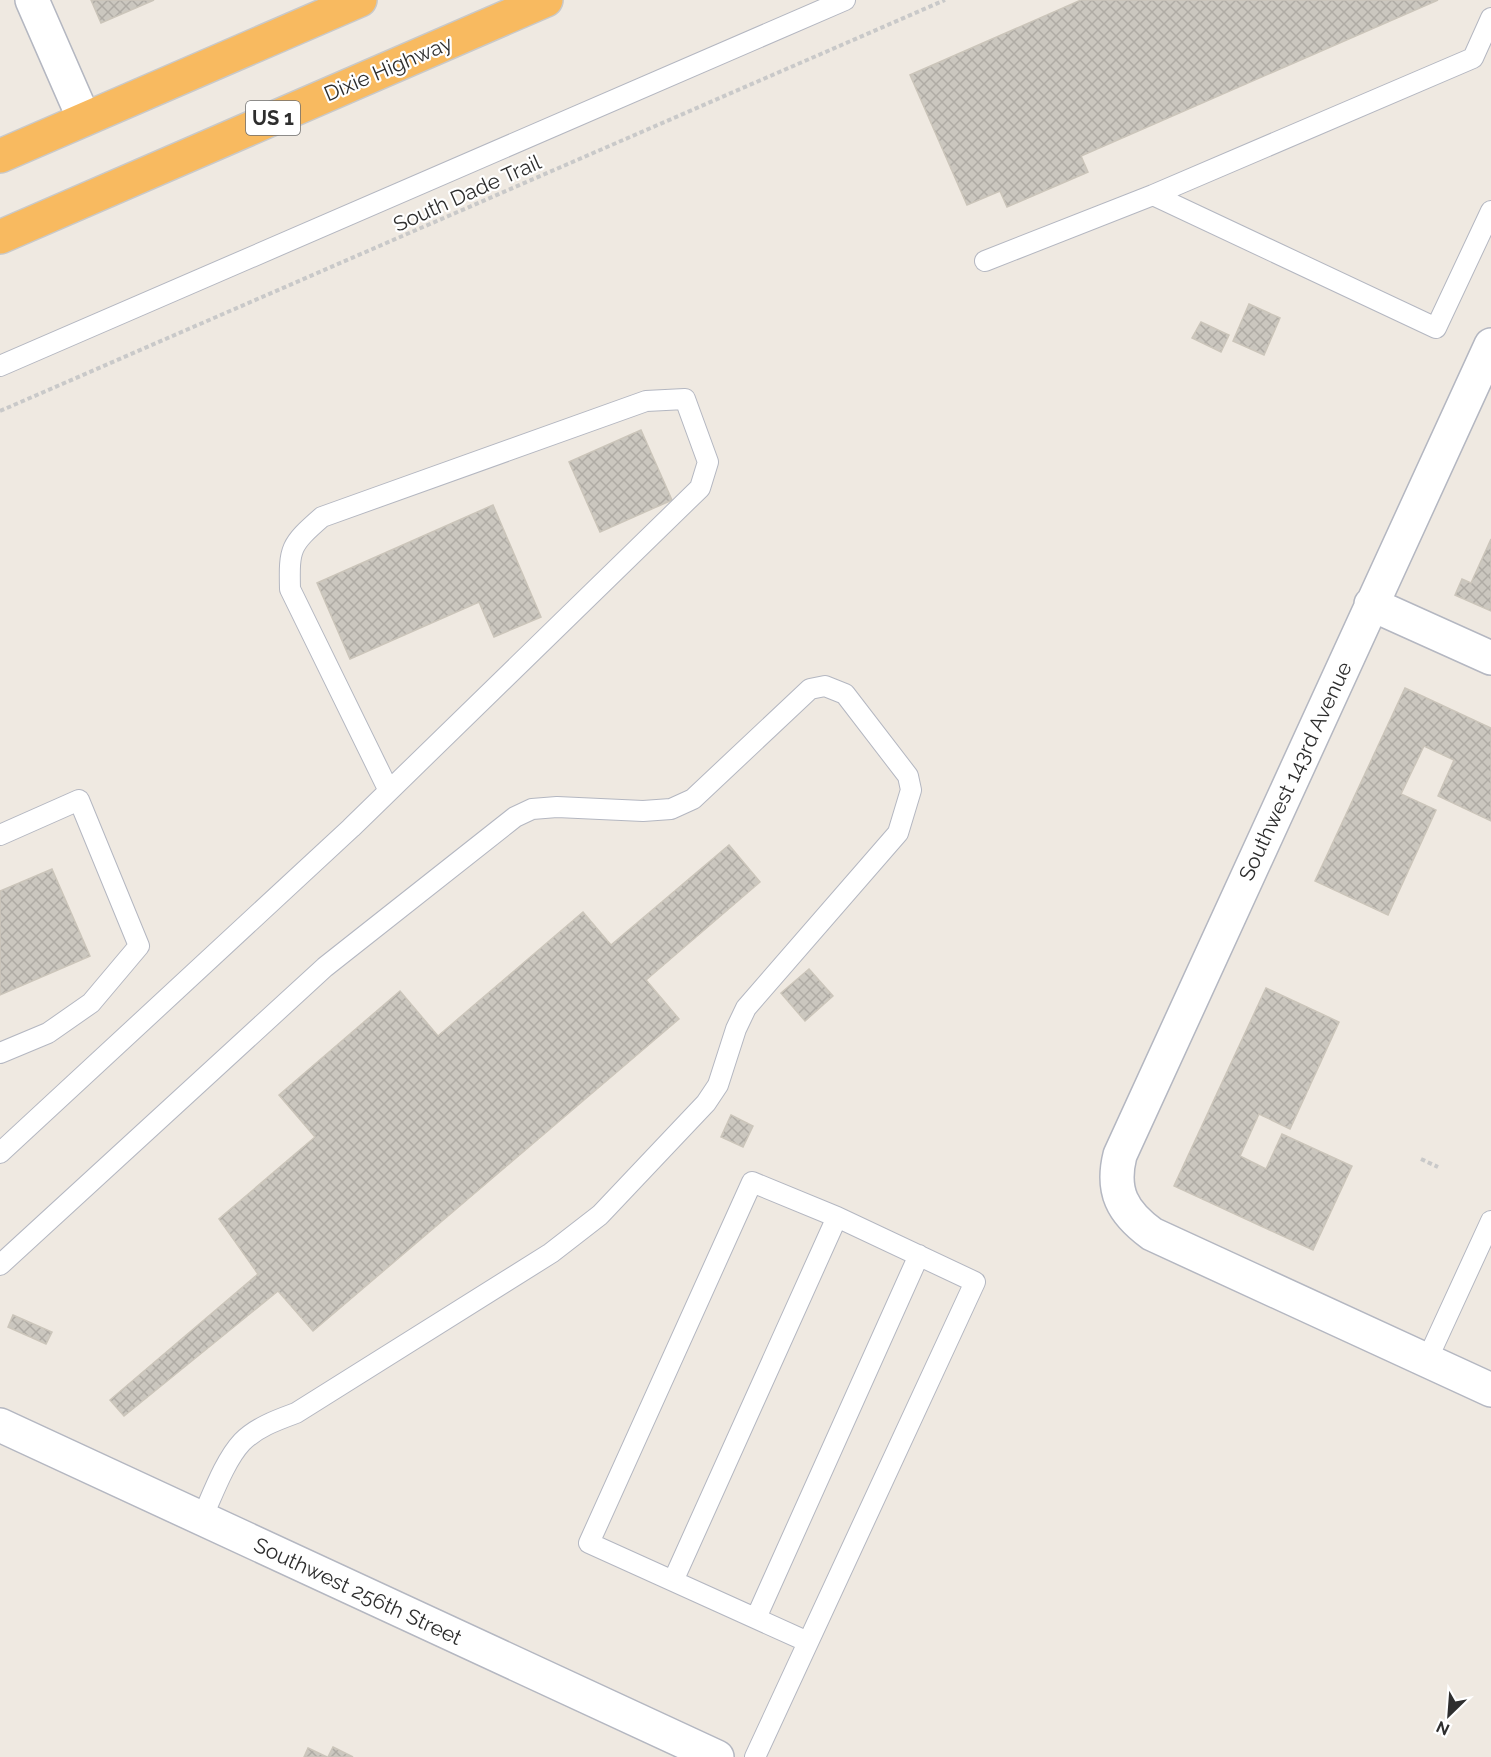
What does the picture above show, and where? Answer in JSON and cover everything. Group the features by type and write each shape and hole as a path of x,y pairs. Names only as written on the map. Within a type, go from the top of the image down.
{"highway":[{"path":"0,156 360,0"},
{"name":"Dixie Highway","path":"0,237 546,0"}],"street":[{"path":"32,0 84,119"},
{"name":"Southwest 143rd Avenue","path":"1427,1360 1152,1234 1128,1214 1121,1202 1116,1187 1116,1170 1120,1155 1491,345"},
{"path":"1371,604 1491,658"},
{"path":"1427,1360 1491,1390"},
{"name":"Southwest 256th Street","path":"0,1425 717,1757"}],"lane":[{"path":"0,366 845,0"},
{"path":"985,261 1153,195 1473,58 1491,18"},
{"path":"1153,195 1436,327 1491,211"},
{"path":"0,1153 389,791 700,488 708,462 685,399 646,401 322,517 300,536 289,557 290,589 389,791"},
{"path":"0,1265 325,967 515,816 532,809 557,807 643,811 671,809 693,799 810,689 825,686 845,694 908,776 911,790 898,832 746,1008 736,1029 718,1085 706,1103 600,1215 551,1252 296,1413 268,1424 242,1443 221,1475 202,1518"},
{"path":"0,835 79,800 139,946 91,1003 48,1033 0,1053"},
{"path":"755,1757 975,1282 837,1217 752,1182 589,1543 808,1642"},
{"path":"673,1581 837,1217"},
{"path":"1427,1360 1491,1221"},
{"path":"756,1618 919,1255"}],"path":[{"name":"South Dade Trail","path":"0,411 945,0"},
{"path":"1421,1160 1438,1167"}],"building":[{"path":"91,0 154,0 101,23"},
{"path":"1081,0 1438,0 1081,156 1088,172 1007,207 1000,191 967,205 910,75"},
{"path":"1249,304 1280,318 1264,355 1233,341"},
{"path":"1201,322 1229,335 1221,352 1192,338"},
{"path":"641,430 672,500 600,532 569,462"},
{"path":"493,505 541,617 494,637 479,602 350,659 317,583"},
{"path":"1491,539 1491,611 1455,595 1462,579 1471,583"},
{"path":"1405,688 1491,728 1491,821 1438,796 1454,760 1424,746 1401,794 1436,810 1388,915 1315,881"},
{"path":"729,845 760,882 646,980 679,1019 313,1331 278,1291 124,1416 110,1400 258,1274 219,1219 315,1137 279,1095 400,991 438,1036 583,912 611,945"},
{"path":"52,869 90,956 0,995 0,891"},
{"path":"809,969 833,996 805,1021 781,993"},
{"path":"1266,988 1339,1022 1290,1129 1259,1114 1240,1156 1266,1169 1282,1134 1352,1166 1313,1250 1174,1186"},
{"path":"731,1115 753,1126 743,1147 721,1137"},
{"path":"13,1315 52,1332 46,1344 8,1327"},
{"path":"333,1747 353,1757 328,1757"},
{"path":"308,1748 327,1757 304,1757"}]}
